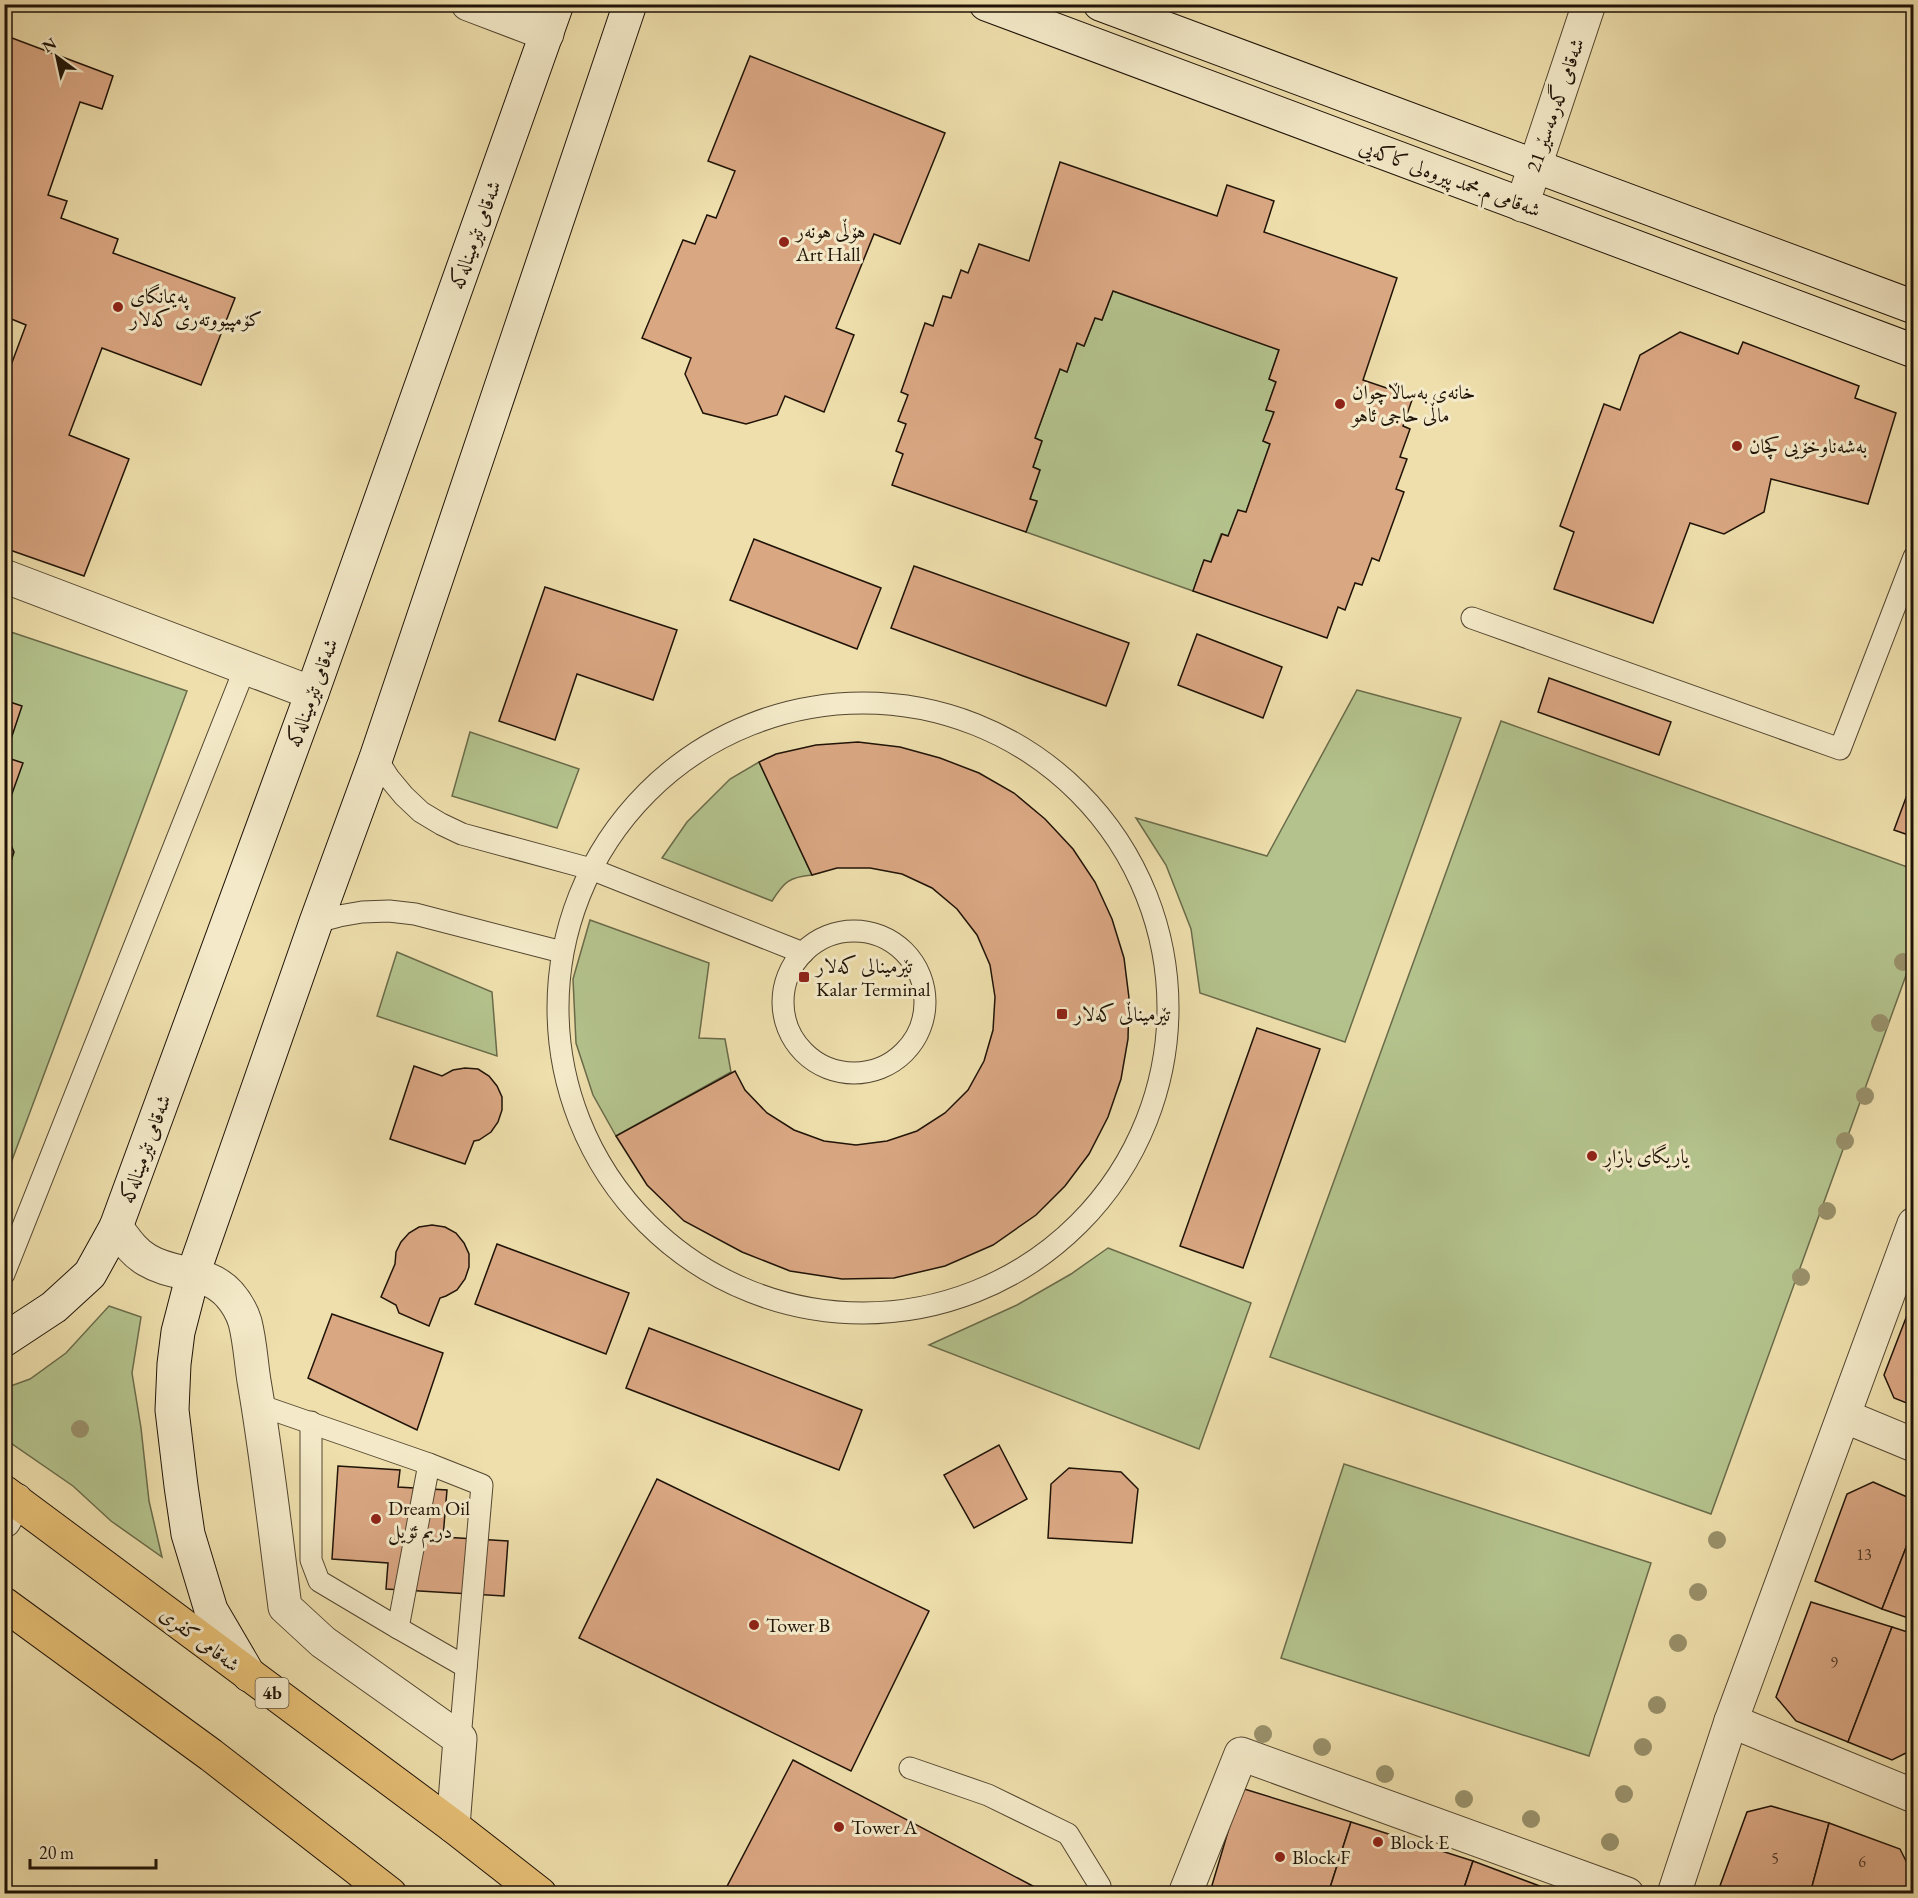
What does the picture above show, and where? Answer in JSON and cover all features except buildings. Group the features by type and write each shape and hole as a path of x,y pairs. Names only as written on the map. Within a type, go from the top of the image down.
{"highway":[{"name":"شەقامی کفری","path":"8,1504 249,1676 540,1893"},
{"path":"4,1604 211,1755 390,1893"}],"street":[{"path":"468,4 552,19"},
{"path":"249,1676 211,1610 188,1534 172,1410 178,1332 193,1274 376,758 630,4"},
{"name":"شەقامی م.محمد پیروەلی کاکەیی","path":"986,4 1914,351"},
{"name":"شەقامی م.محمد پیروەلی کاکەیی","path":"1100,4 1914,307"},
{"name":"شەقامی گەرمەسێر 21","path":"1522,205 1589,4"},
{"name":"شەقامی تێرمینالەکە","path":"4,1340 54,1307 90,1274 116,1227 312,693 552,19"},
{"path":"4,576 312,693"},
{"path":"1674,1893 1731,1721 1914,1224"},
{"path":"116,1227 132,1250 145,1260 160,1267 207,1278 231,1296 240,1309 245,1322 259,1405 285,1607 323,1642 460,1739 453,1827"},
{"path":"1844,1416 1914,1445"},
{"path":"1731,1721 1914,1796"},
{"path":"1185,1893 1241,1755 1627,1893"}],"lane":[{"path":"1472,618 1840,749 1914,557"},
{"path":"4,1274 245,668"},
{"path":"878,703 921,708 963,719 1003,736 1041,759 1074,787 1103,819 1128,855 1147,894 1161,936 1167,978 1168,1022 1163,1065 1152,1107 1135,1147 1112,1185 1084,1218 1052,1248 1016,1272 977,1291 935,1305 892,1312 848,1313 805,1308 763,1297 723,1280 685,1258 652,1230 623,1198 598,1162 579,1123 566,1082 558,1039 557,996 562,952 573,909 591,869 614,831 642,798 674,768 710,744 750,725 791,711 834,704 878,703"},
{"path":"376,758 404,796 421,812 441,825 462,834 591,869 803,954"},
{"path":"316,922 363,912 389,911 415,914 562,952"},
{"path":"845,932 880,936 909,956 924,988 925,1012 911,1044 885,1066 863,1072 850,1073 828,1068 809,1056 794,1039 785,1017 784,1006 784,995 790,973 803,954 822,939 845,932"},
{"path":"259,1405 429,1464 482,1485 460,1739"},
{"path":"311,1422 311,1560 319,1581 466,1667"},
{"path":"398,1628 429,1464"},
{"path":"910,1768 988,1795 1068,1834 1100,1886 1096,1893"}],"green space":[{"path":"1113,291 1279,350 1269,379 1276,382 1266,410 1274,412 1263,441 1270,444 1246,512 1228,536 1221,534 1211,562 1204,561 1193,591 1026,532 1037,502 1030,499 1040,470 1033,467 1042,441 1035,438 1060,369 1067,372 1077,343 1084,346 1095,318 1102,320"},
{"path":"5,630 187,691 5,1179"},
{"path":"1357,690 1461,718 1345,1042 1200,993 1191,929 1166,865 1136,818 1267,856"},
{"name":"یاریگای بازاڕ","path":"1501,721 1913,869 1913,956 1711,1514 1270,1357"},
{"path":"470,732 579,769 557,828 452,796"},
{"path":"759,762 812,875 792,879 780,889 772,901 662,858 687,822 730,779"},
{"path":"590,920 709,963 699,1038 725,1039 731,1072 616,1136 593,1095 576,1043 573,979"},
{"path":"397,952 492,992 497,1056 377,1016"},
{"path":"1108,1248 1251,1303 1199,1449 929,1345 1017,1305 1071,1274"},
{"path":"109,1306 141,1317 132,1373 149,1501 162,1557 111,1521 73,1486 5,1439 5,1388 30,1379 66,1353"},
{"path":"1344,1464 1651,1563 1589,1756 1281,1658"}],"place":[{"name":"هۆڵی هونەر Art Hall","path":"784,242"},
{"name":"پەیمانگای کۆمپیووتەری کەلار","path":"118,307"},
{"name":"خانەی بەساڵاچوان ماڵی حاجی ئاهو","path":"1340,404"},
{"name":"بەشەناوخۆیی کچان","path":"1737,446"},
{"name":"تێرمینالی کەلار Kalar Terminal","path":"804,977"},
{"name":"تێرمیناڵی کەلار","path":"1062,1014"},
{"name":"یاریگای بازاڕ","path":"1592,1156"},
{"name":"Dream Oil دریم ئۆیل","path":"376,1519"},
{"name":"Tower B","path":"754,1625"},
{"name":"Tower A","path":"839,1827"},
{"name":"Block E","path":"1378,1842"},
{"name":"Block F","path":"1280,1857"}]}
